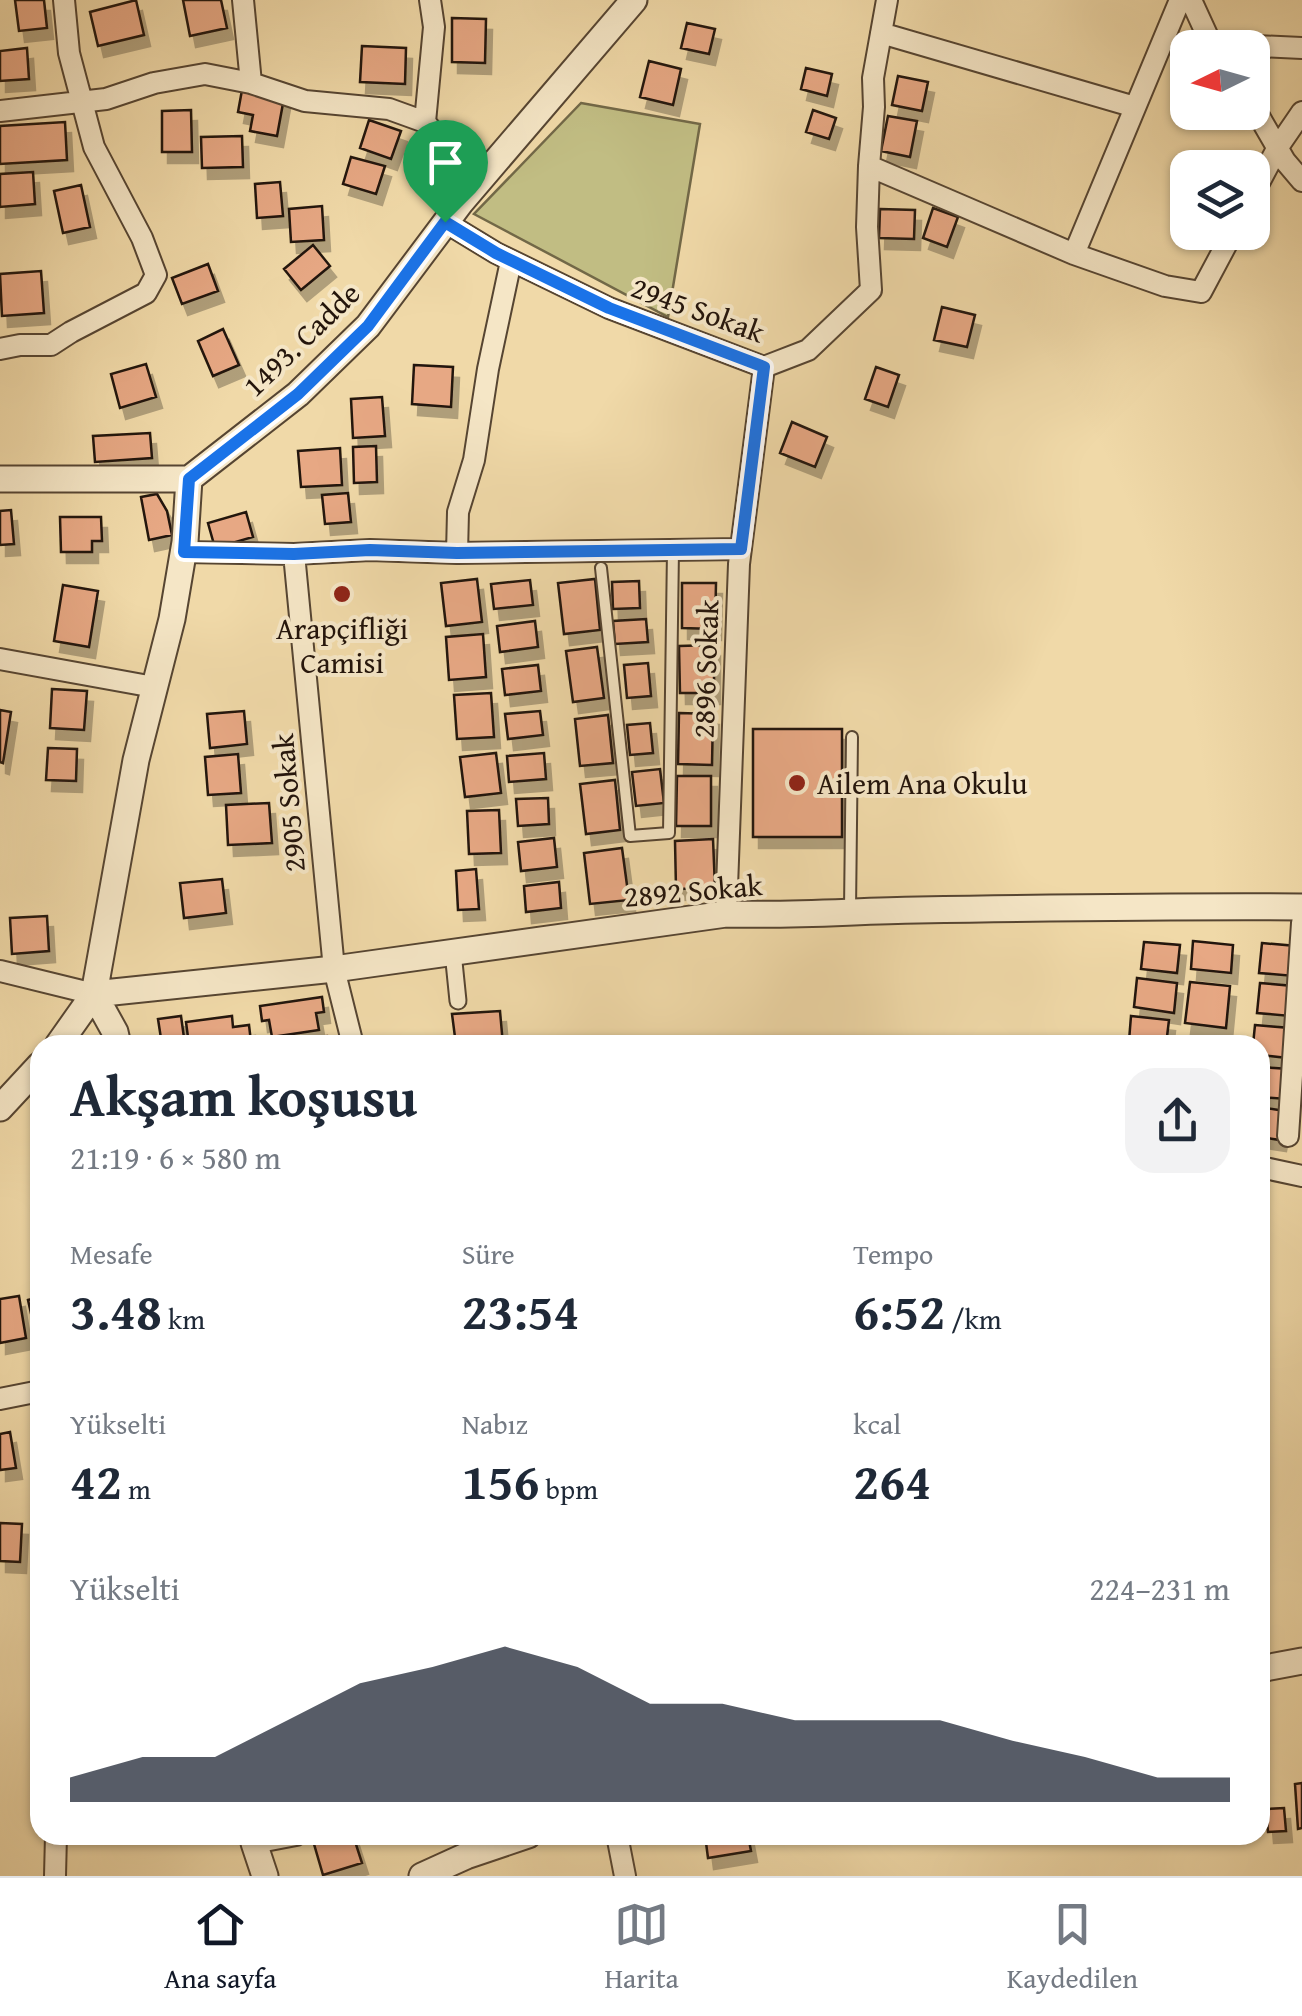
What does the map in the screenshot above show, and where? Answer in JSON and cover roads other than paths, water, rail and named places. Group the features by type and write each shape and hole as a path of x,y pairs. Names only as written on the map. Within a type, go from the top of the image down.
{"street":[{"path":"0,349 20,344 51,345 146,293 156,275 142,238 94,147 70,52 64,0"},
{"path":"243,0 250,82"},
{"path":"425,122 434,28 430,0"},
{"name":"1493. Cadde","path":"189,479 298,394 368,326 464,198 634,0"},
{"name":"2945 Sokak","path":"445,222 511,261 609,308 764,367 808,350 872,290 867,227 873,78 888,0"},
{"path":"1074,254 1180,0"},
{"path":"1190,0 1204,30"},
{"path":"880,33 1135,107"},
{"path":"1270,46 1302,48"},
{"path":"0,111 106,100 154,83 205,74 250,82 305,101 388,109 425,122 447,150 464,198"},
{"path":"1270,163 1302,112"},
{"path":"1267,130 1302,182"},
{"path":"869,166 1074,254 1165,286 1201,292 1223,250"},
{"path":"457,553 458,512 474,460 511,261"},
{"name":"2896 Sokak","path":"726,914 741,549 764,367"},
{"path":"0,479 189,479 184,552 172,619 136,760 94,994 65,1035"},
{"path":"184,552 741,549"},
{"name":"2905 Sokak","path":"294,554 334,968 351,1035"},
{"path":"0,658 154,687"},
{"name":"2892 Sokak","path":"94,994 334,968 726,914 1136,906 1302,907"},
{"path":"1288,1136 1302,924"},
{"path":"453,952 458,1001"},
{"path":"0,971 94,994 116,1035"},
{"path":"0,1108 30,1076"},
{"path":"1270,1169 1302,1176"},
{"path":"0,1399 30,1393"},
{"path":"1270,1667 1302,1661"},
{"path":"55,1876 56,1845"},
{"path":"256,1845 265,1876"},
{"path":"422,1876 498,1845"},
{"path":"619,1845 626,1876"}],"lane":[{"path":"600,568 630,836 669,832 672,550"},
{"path":"850,911 852,737"}],"place":[{"name":"Arapçifliği Camisi","path":"342,594"},
{"name":"Ailem Ana Okulu","path":"797,783"}]}
